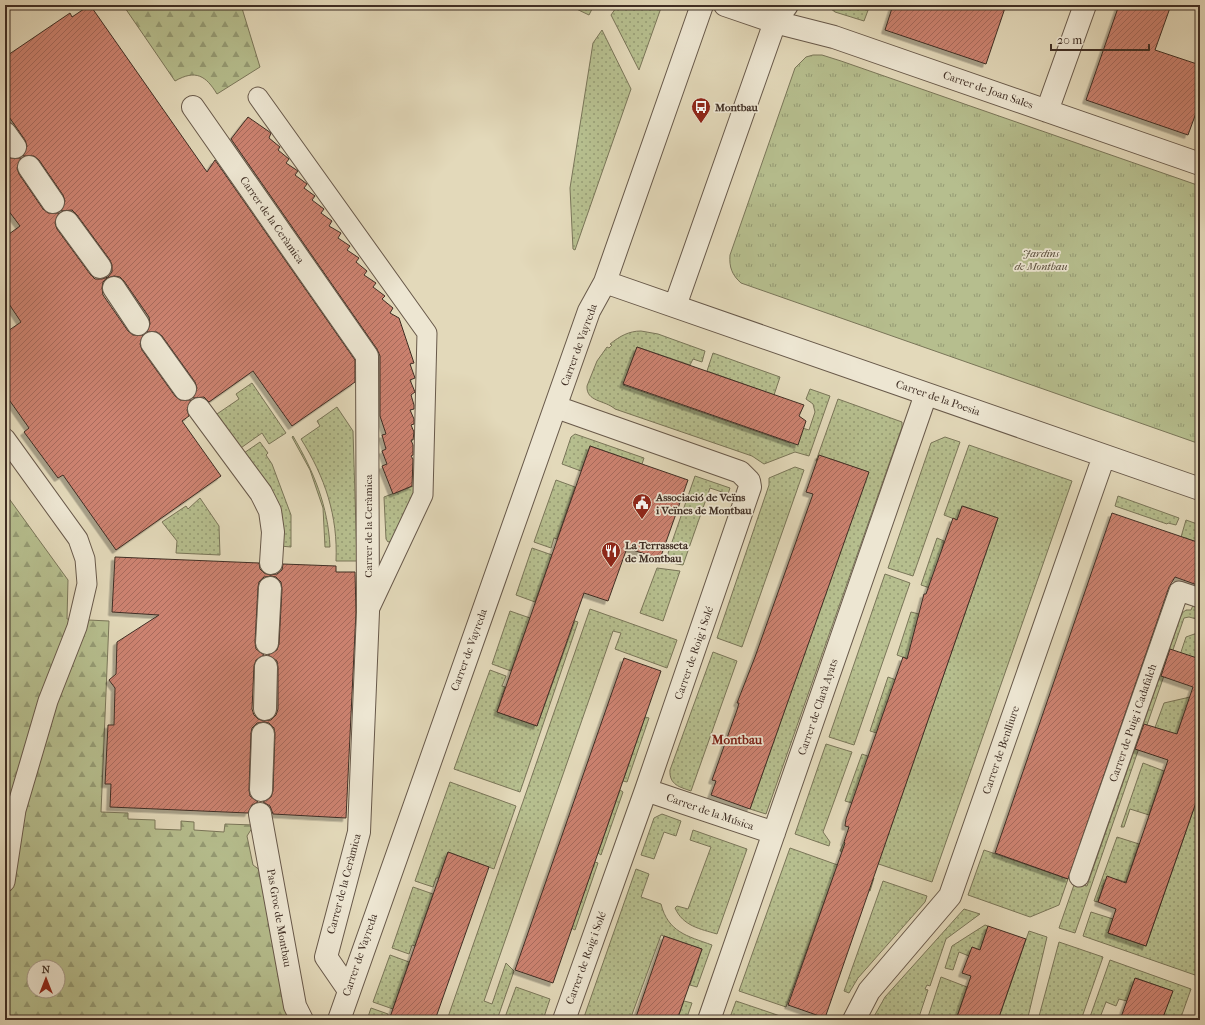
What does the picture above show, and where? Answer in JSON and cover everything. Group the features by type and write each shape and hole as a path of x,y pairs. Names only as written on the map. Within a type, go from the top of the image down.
{"street":[{"name":"Carrer de Vayreda","path":"338,1020 589,311 605,282 702,5"},
{"path":"605,282 675,306 781,14 725,5"},
{"path":"1047,111 1085,5"},
{"name":"Carrer de Joan Sales","path":"781,14 834,37 1200,164"},
{"name":"Carrer de la Ceràmica","path":"193,107 367,356 368,612 359,832 326,957 348,989"},
{"path":"29,166 53,202"},
{"path":"68,222 100,267"},
{"path":"114,288 138,324"},
{"name":"Carrer de la Poesia","path":"675,306 1200,489"},
{"path":"152,343 185,389"},
{"name":"Carrer de Clarà Ayats","path":"709,1020 926,394"},
{"name":"Carrer de Roig i Solé","path":"556,407 740,472 749,481 749,494 564,1020"},
{"path":"199,409 261,493 270,511 273,532 271,563"},
{"name":"Carrer de Benlliure","path":"854,1020 869,991 950,896 1104,456"},
{"path":"268,643 270,588"},
{"path":"265,709 266,667"},
{"path":"261,790 263,734"},
{"name":"Carrer de la Música","path":"646,790 774,833"},
{"name":"Pas Groc de Montbau","path":"260,814 295,1006 302,1020"}],"lane":[{"path":"258,98 427,333 423,495 368,612"},
{"path":"5,438 78,539 85,559 87,584 77,627 48,701 16,810 5,882"},
{"name":"Carrer de Puig i Cadafalch","path":"1079,877 1179,591 1200,598"}],"green space":[{"path":"123,5 241,5 260,67 217,94 209,83 200,76 189,75 175,81"},
{"path":"568,5 591,5 593,7 589,15"},
{"path":"618,5 662,5 639,70 611,15"},
{"path":"826,5 870,5 864,21 835,12"},
{"path":"602,30 631,89 575,250 573,249 570,188 593,43"},
{"name":"Jardins de Montbau","path":"822,55 841,61 1200,186 1200,444 741,283 738,280 733,274 730,263 730,255 795,68 806,57"},
{"path":"641,331 658,334 705,351 702,362 693,359 690,365 637,347 623,385 790,443 796,426 809,430 815,412 813,404 806,399 810,389 830,396 809,456 795,452 764,464 752,456 615,409 593,398 588,391 587,386 597,361 607,347 609,348 612,345 610,344 625,334"},
{"path":"713,353 780,377 774,395 707,371"},
{"path":"252,383 286,433 269,444 262,433 238,450 214,416 239,399 236,394"},
{"path":"838,399 902,422 902,427 766,814 750,809 868,472 831,459 826,473 824,464 816,461"},
{"path":"337,407 353,431 357,561 336,561 335,528 328,497 317,468 301,439 320,426 317,421"},
{"path":"575,434 644,458 642,464 590,446 581,471 562,464 571,437"},
{"path":"293,436 307,463 319,490 329,532 330,547 325,547 323,508 310,470 292,437"},
{"path":"945,437 960,442 913,576 888,568 931,443"},
{"path":"260,442 268,453 266,455 272,464 291,515 291,547 280,546 241,455"},
{"path":"969,445 1072,481 932,882 840,851 844,842 881,855 998,518 963,506 957,520 944,515"},
{"path":"795,467 804,470 742,647 717,638 769,485 769,478"},
{"path":"695,476 730,488 728,494 710,488 683,565 665,562"},
{"path":"556,480 575,487 557,539 554,538 551,548 534,542"},
{"path":"416,485 414,496 392,541 388,542 386,539 384,497"},
{"path":"5,493 68,580 67,619 109,621 101,812 128,813 128,819 155,820 155,829 181,830 181,821 194,822 194,830 224,832 225,824 254,825 247,836 253,865 264,873 293,1014 279,1020 5,1020"},
{"path":"1118,496 1179,518 1176,525 1167,524 1115,506"},
{"path":"200,498 219,526 220,555 176,553 177,541 162,522 186,506 188,509"},
{"path":"1186,520 1200,525 1200,543 1181,537"},
{"path":"937,538 944,541 942,548 947,550 933,589 921,585"},
{"path":"532,548 552,555 535,602 516,595"},
{"path":"657,568 680,571 663,621 640,613"},
{"path":"885,574 910,583 854,745 829,737"},
{"path":"1194,603 1200,605 1200,620 1189,617 1184,618 1075,933 1059,928 1075,882 1087,886 1182,613 1186,610 1191,610"},
{"path":"590,609 677,640 667,668 615,649 621,633 613,631 484,1001 492,1004 506,963 514,971 497,1020 447,1020"},
{"path":"510,611 530,618 511,671 492,664"},
{"path":"911,612 919,614 908,659 897,655"},
{"path":"575,621 578,622 520,792 454,769 490,670 506,676 502,686 505,687 497,712 537,726"},
{"path":"1200,632 1200,659 1174,673 1186,637"},
{"path":"713,652 737,661 691,791 679,787 673,782 670,775 670,770"},
{"path":"888,677 896,680 877,733 870,731"},
{"path":"1190,697 1177,734 1146,752 1164,703"},
{"path":"645,717 649,718 627,782 623,781"},
{"path":"826,744 852,752 823,832 830,842 829,846 795,834"},
{"path":"862,754 873,758 852,803 845,801"},
{"path":"1143,763 1164,771 1149,815 1130,809 1124,827 1121,827"},
{"path":"450,782 516,806 494,869 448,852 439,878 436,878 433,887 415,881"},
{"path":"620,790 623,792 601,855 598,853"},
{"path":"1200,791 1200,962 1195,975 1083,936 1091,912 1113,919 1108,933 1146,946"},
{"path":"662,814 681,821 676,836 664,832 654,859 641,855 654,818"},
{"path":"693,830 747,849 717,934 687,923 678,914 675,908 677,906 688,909 711,847 690,840"},
{"path":"1117,837 1139,844 1126,882 1116,879 1114,887 1104,883 1098,902 1094,901"},
{"path":"790,848 874,878 870,891 833,878 786,1007 739,991"},
{"path":"984,850 1068,879 1059,905 1030,917 968,895"},
{"path":"595,862 598,863 575,930 571,928"},
{"path":"636,869 649,874 641,897 661,904 668,921 680,932 694,939 712,945 697,987 690,985 702,949 661,935 630,1020 583,1020"},
{"path":"883,881 927,896 925,902 858,978 849,993 844,991"},
{"path":"413,887 433,894 415,946 412,945 409,954 392,948"},
{"path":"964,909 980,914 946,939 930,986 927,985 925,989 928,990 918,1020 872,1020 885,997"},
{"path":"985,925 988,926 980,950 972,947 969,956 959,952 953,970 945,968 952,946"},
{"path":"1029,931 1047,937 1028,1017 1020,1015 1018,1020 998,1020"},
{"path":"1059,942 1103,957 1081,1020 1038,1020"},
{"path":"390,955 409,962 393,1009 373,1002"},
{"path":"1110,960 1191,989 1180,1020 1162,1020 1172,991 1136,978 1127,1001 1119,999 1116,1006 1106,1002 1099,1020 1090,1017"},
{"path":"941,977 967,987 956,1020 927,1020"},
{"path":"516,987 550,999 543,1020 504,1020"},
{"path":"684,1001 692,1003 686,1020 677,1020"},
{"path":"736,1001 792,1020 729,1020"},
{"path":"371,1008 388,1014 386,1020 367,1020"}],"building":[{"path":"90,5 207,172 215,160 355,360 355,382 292,426 253,371 209,402 204,397 193,398 197,388 195,382 162,336 157,332 147,332 150,324 149,317 124,281 120,277 114,276 107,278 103,282 103,295 128,331 133,335 143,335 140,344 142,350 175,396 180,400 191,400 187,410 189,416 182,421 221,476 116,550 63,475 58,478 24,432 29,428 5,394 5,333 21,322 5,298 5,237 20,226 5,206 5,154 10,158 21,158 17,168 19,174 43,209 48,213 59,213 55,223 57,229 90,274 95,279 102,279 108,277 112,272 110,260 77,215 72,210 61,211 65,201 63,195 39,160 34,156 23,156 27,146 25,140 5,111 5,57 70,13 72,17"},
{"path":"893,5 1006,5 986,64 885,30"},
{"path":"1119,5 1171,5 1155,50 1200,65 1200,102 1188,135 1086,100"},
{"path":"248,117 271,133 269,138 280,147 278,150 289,159 286,163 298,171 295,175 307,184 304,188 315,196 312,200 324,209 321,213 332,221 329,226 341,233 338,238 350,246 347,250 359,258 356,262 367,271 364,275 376,283 373,287 385,296 382,299 393,308 390,313 399,318 414,363 410,364 415,378 410,380 415,392 411,395 414,409 410,410 414,419 414,424 411,425 414,432 413,440 411,440 413,445 413,455 411,456 413,459 412,486 393,494 382,466 387,464 382,451 386,449 382,435 386,434 380,416 380,356 377,349 231,139"},
{"path":"637,347 804,405 799,416 806,421 798,445 623,384"},
{"path":"590,446 688,480 660,559 627,548 608,601 584,593 537,726 497,712"},
{"path":"819,455 869,472 750,809 711,795 716,781 712,780 737,710 739,703 737,703 813,494 806,492"},
{"path":"962,506 998,518 825,1018 788,1005 845,843 844,842 849,827 845,826 846,819 903,657 907,659 924,594 926,594 953,518 957,520"},
{"path":"1112,513 1200,543 1200,586 1175,577 1169,587 1068,879 995,853"},
{"path":"115,557 259,563 260,569 264,573 270,575 277,574 282,570 283,564 336,566 336,572 355,572 356,612 346,818 273,814 270,806 263,802 271,797 273,791 275,734 274,728 269,723 264,722 257,723 252,728 251,733 249,790 250,796 258,802 252,805 248,813 110,807 111,784 105,784 108,725 114,725 115,688 109,680 116,674 117,642 159,615 112,612","holes":["264,577 276,577 281,582 282,589 279,644 277,650 268,655 277,661 278,709 276,715 271,720 264,721 258,719 254,715 252,709 254,666 256,660 264,655 256,649 255,642 258,587 259,582"]},
{"path":"1170,649 1200,659 1200,791 1146,946 1108,933 1116,909 1098,902 1107,876 1126,883 1168,760 1135,749 1144,724 1177,734 1193,687 1161,676"},
{"path":"624,658 661,671 553,983 515,970"},
{"path":"448,852 489,867 435,1020 389,1020"},
{"path":"988,926 1026,939 998,1020 956,1020 971,976 962,973 972,947 980,950"},
{"path":"664,936 702,949 677,1020 635,1020"},
{"path":"1135,978 1173,991 1162,1020 1120,1020"}],"place":[{"name":"Montbau","path":"701,124"},
{"name":"Associació de Veïns i Veïnes de Montbau","path":"642,520"},
{"name":"La Terrasseta de Montbau","path":"611,568"}],"district":[{"name":"Montbau","path":"737,739"}]}
